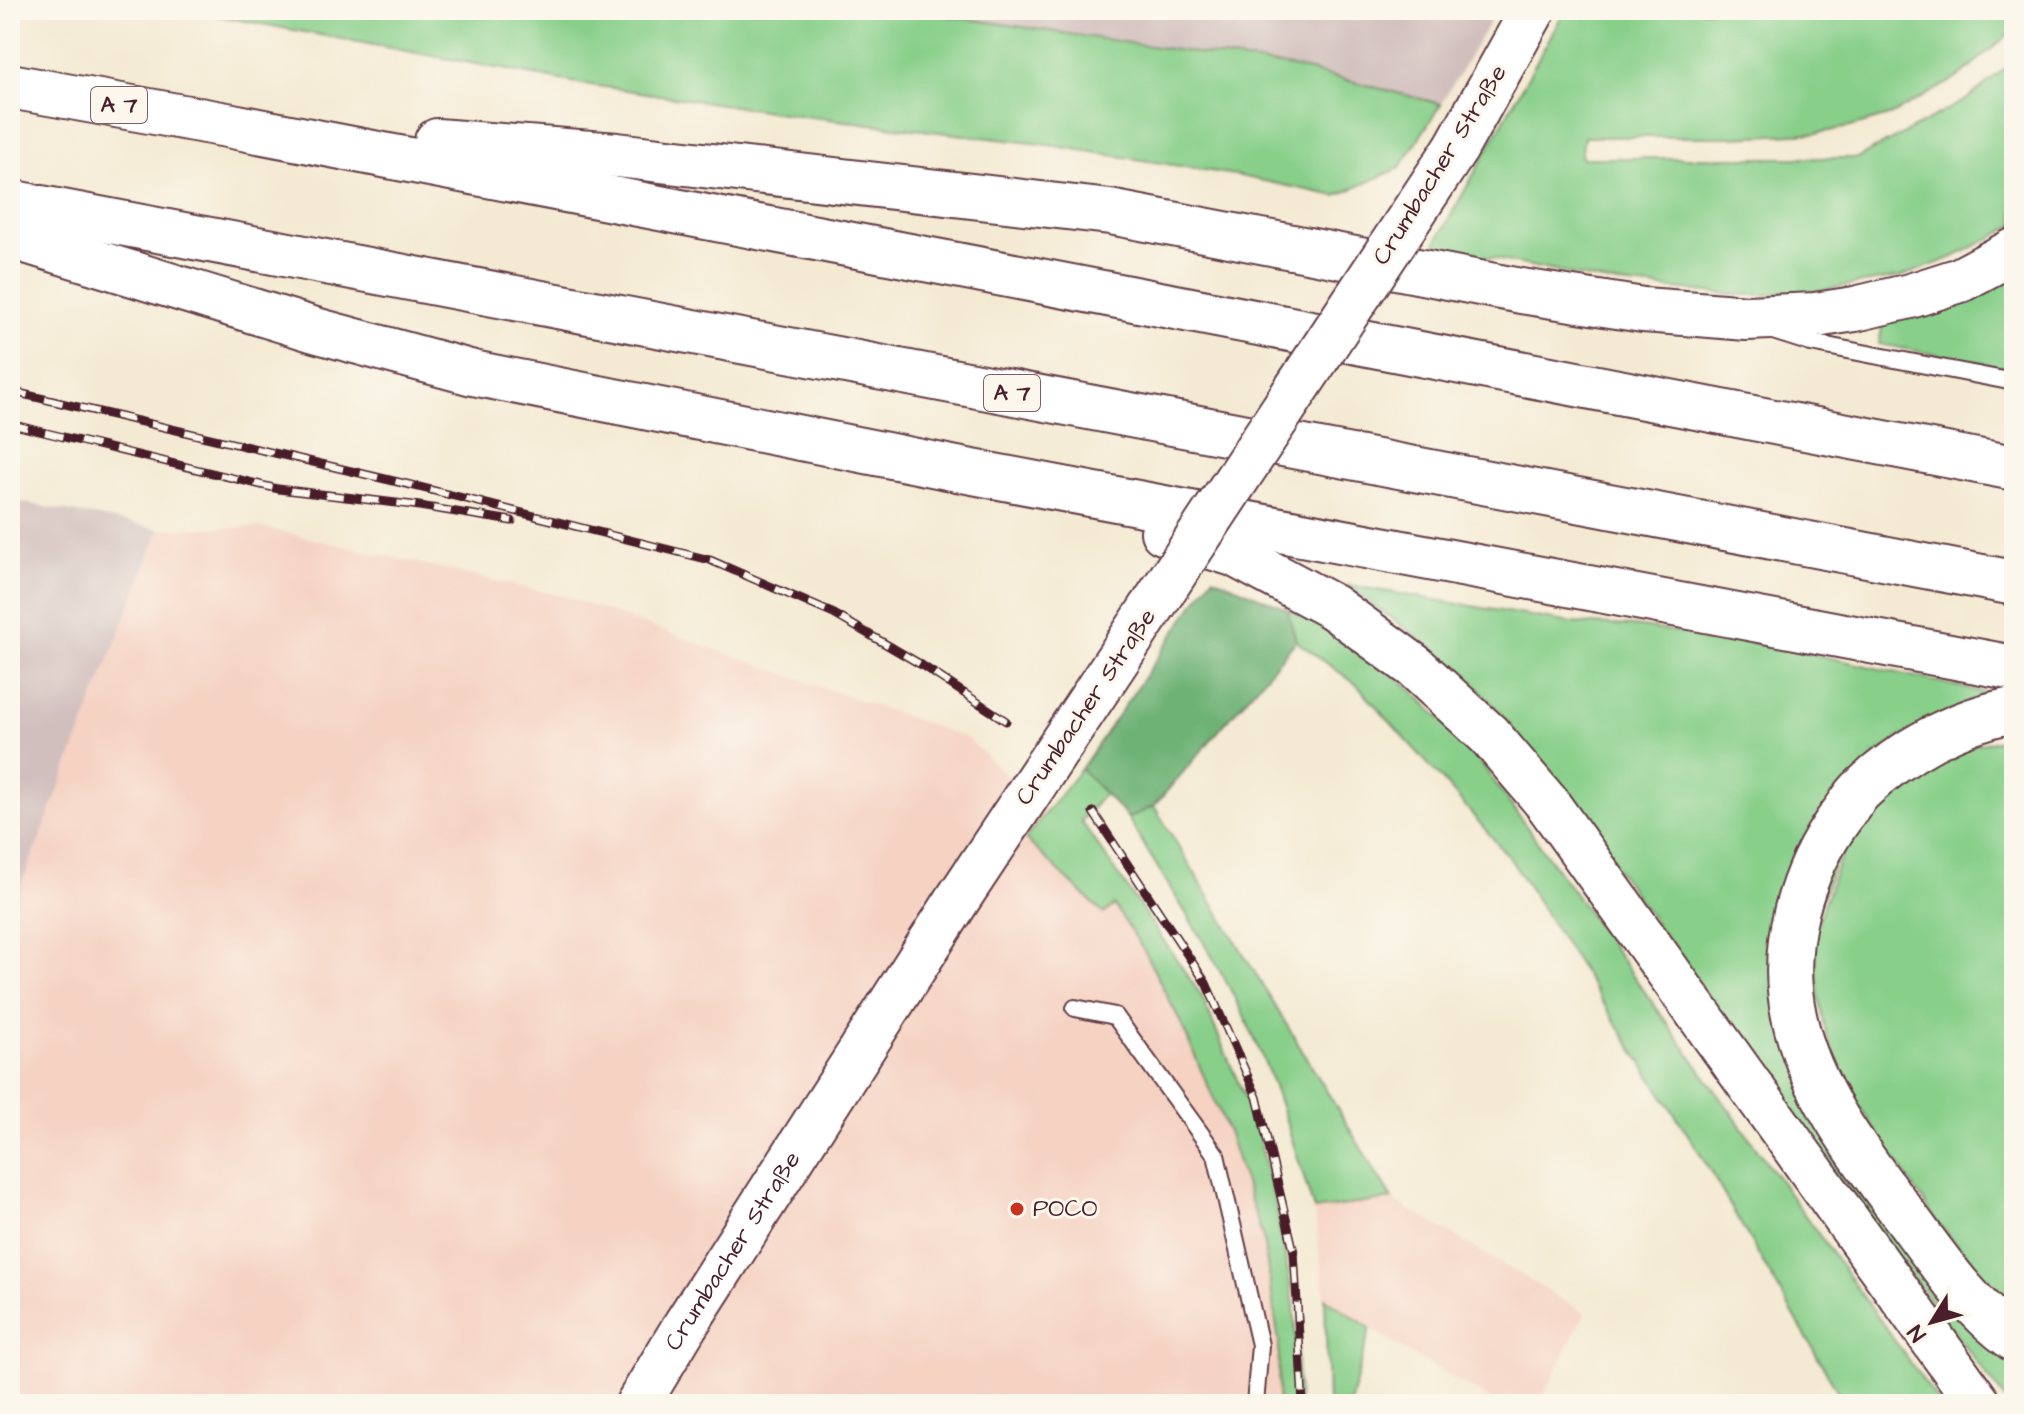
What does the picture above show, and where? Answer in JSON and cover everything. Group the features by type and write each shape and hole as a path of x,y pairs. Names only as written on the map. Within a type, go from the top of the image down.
{"main road":[{"name":"Crumbacher Straße","path":"638,1404 958,899 1456,148 1533,10"},
{"name":"A 7","path":"10,86 2014,468"},
{"path":"227,125 617,155 1110,212 1521,291 1643,310 1747,318 1815,315 1896,299 1960,280 2014,251"},
{"name":"A 7","path":"10,202 2014,583"},
{"path":"10,236 315,330 473,373 962,470 2014,668"},
{"path":"962,470 1234,554 1333,607 1414,666 1489,735 1547,803 1979,1404"},
{"path":"2014,710 1974,720 1945,732 1889,767 1859,793 1836,823 1804,882 1790,947 1790,983 1794,1017 1805,1053 1842,1127 1937,1260 1972,1302 2014,1339"}],"lane":[{"path":"1747,318 1777,333 1811,343 2014,382"},
{"path":"1075,1008 1115,1016 1216,1155 1260,1345 1255,1404"}],"shaded area":[{"path":"908,10 1497,10 1441,104 1298,68"},
{"path":"10,500 160,529 10,915"},
{"path":"260,527 570,598 967,738 1130,890 1201,995 1255,1122 1276,1207 1294,1304 1299,1404 10,1404 10,915 160,529"},
{"path":"1392,1199 1585,1313 1539,1404 1497,1404 1391,1342 1325,1298 1314,1210"}],"green space":[{"path":"187,10 908,10 1298,68 1441,104 1400,168 1336,196 1235,175 1049,145 803,116 577,83"},
{"path":"1565,10 2014,10 2014,30 1957,78 1889,116 1817,133 1730,137 1584,137 1581,158 1858,158 1966,100 2014,61 2014,226 1954,257 1900,277 1795,294 1741,295 1617,284 1434,246"},
{"path":"2014,264 2014,369 1879,344 1883,322"},
{"path":"1213,577 1287,609 1296,641 1154,806 1128,818 1081,769"},
{"path":"1347,585 1571,623 1634,626 1778,646 1987,693 1899,738 1874,756 1778,1017 2014,1357 2014,1404 2009,1404 1838,1180 1580,817 1506,720 1465,673"},
{"path":"1287,609 1363,649 1409,687 1473,752 1940,1404 1845,1404 1698,1150 1509,857 1356,684 1296,641"},
{"path":"2014,738 2014,1302 1984,1276 1939,1224 1858,1104 1827,1038 1818,992 1814,931 1847,840 1887,794 1929,758 1973,745"},
{"path":"1081,769 1105,793 1081,821 1201,995 1255,1122 1276,1207 1294,1304 1299,1404 1278,1404 1279,1342 1263,1238 1228,1132 1180,1021 1144,951 1114,905 1104,914 1025,839"},
{"path":"1154,806 1392,1199 1314,1210 1278,1097 1238,1003 1128,818"},
{"path":"1325,1298 1370,1328 1350,1404 1328,1404"}],"railway":[{"path":"10,391 415,486 710,560 834,614 920,664 1006,721"},
{"path":"10,424 278,489 413,505 512,521"},
{"path":"1093,812 1206,983 1257,1097 1294,1252 1303,1404"}],"place":[{"name":"POCO","path":"1017,1209"}]}
